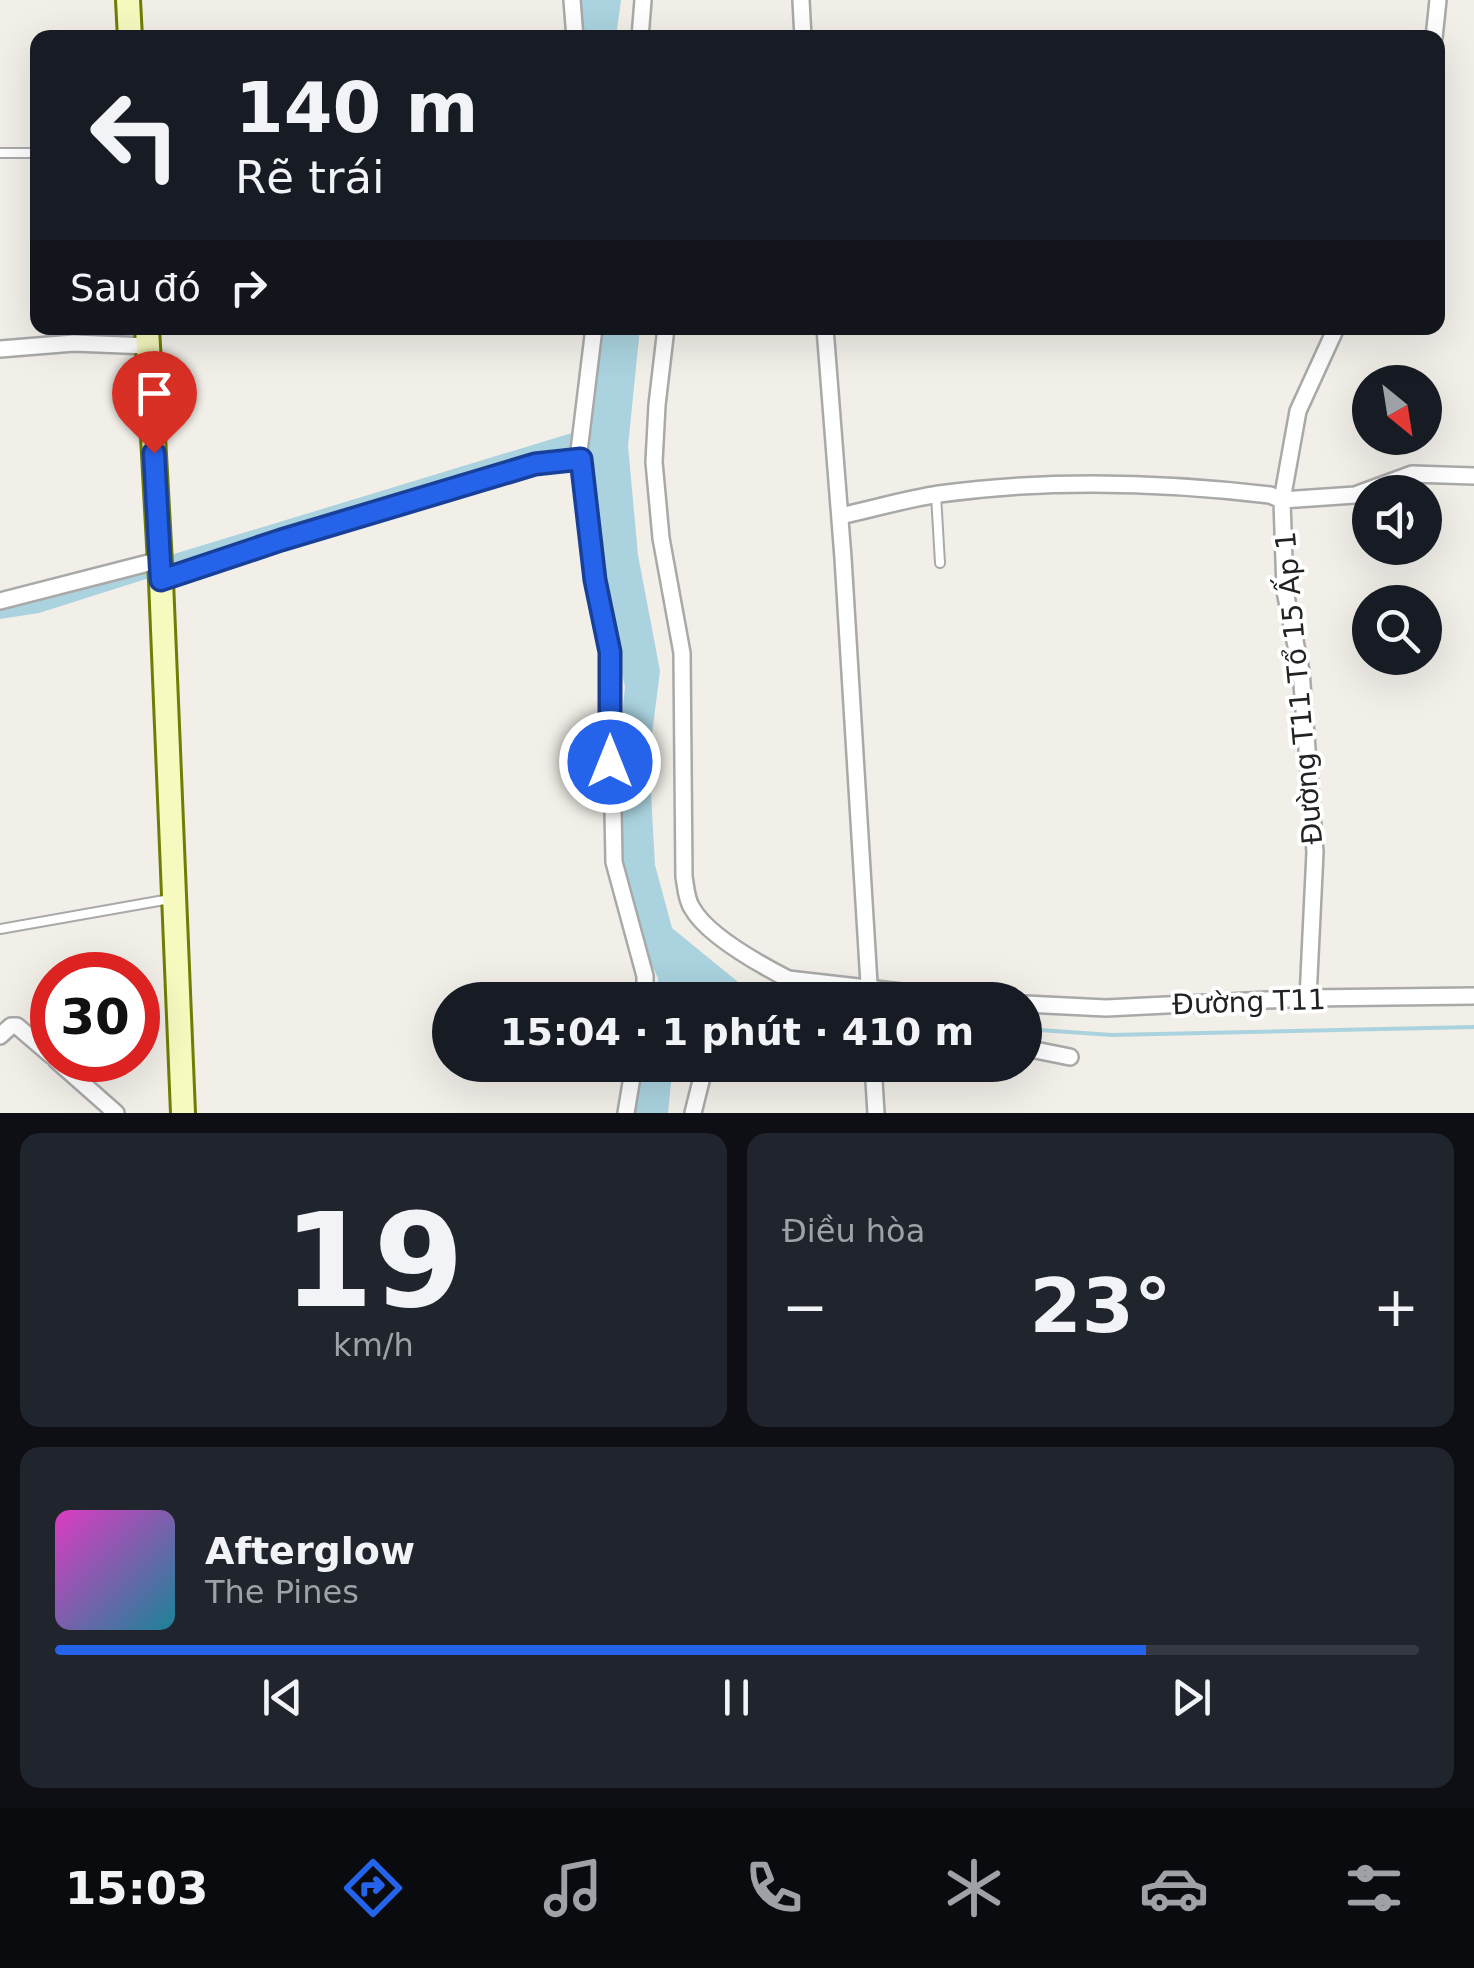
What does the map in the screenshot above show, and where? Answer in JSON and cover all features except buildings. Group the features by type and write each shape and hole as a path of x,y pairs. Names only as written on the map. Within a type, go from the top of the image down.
{"street":[{"path":"128,0 130,30"},
{"path":"572,0 574,30"},
{"path":"641,30 643,0"},
{"path":"802,0 804,30"},
{"path":"1435,30 1438,0"},
{"path":"593,335 580,455 595,580 610,652 614,862 645,982"},
{"path":"665,335 654,462 660,538 682,653 688,901 703,923 768,969 779,982"},
{"path":"826,335 869,982"},
{"name":"Đường T11 Tổ 15 Ấp 1","path":"1308,998 1315,852 1301,671 1285,591 1282,500 1298,411 1333,335"},
{"path":"0,349 147,337 161,573 183,1113"},
{"path":"0,601 161,573 535,464 580,455"},
{"path":"840,516 936,495 1020,487 1186,484 1282,500 1355,496 1412,474 1474,476"},
{"name":"Đường T11","path":"1042,1005 1106,1008 1308,998 1474,996"},
{"path":"0,1036 11,1026 17,1026 30,1037"},
{"path":"1042,1051 1070,1057"},
{"path":"81,1082 116,1113"},
{"path":"626,1113 631,1082"},
{"path":"693,1113 701,1082"},
{"path":"874,1082 876,1113"}],"lane":[{"path":"0,153 30,153"},
{"path":"936,495 940,563"},
{"path":"0,928 175,899"}],"water":[{"path":"576,0 621,0 617,30 578,30"},
{"path":"597,335 639,335 628,446 638,555 660,671 649,758 655,865 672,928 738,982 658,982 628,914 614,785 625,687 601,578 586,448 555,449 39,613 0,619 0,607 585,429"},
{"path":"639,1082 671,1082 668,1113 631,1113"}],"waterway":[{"path":"1042,1030 1112,1035 1474,1027"}],"route":[{"path":"154,453 161,580 535,464 581,459 595,580 610,652 610,762"}]}
